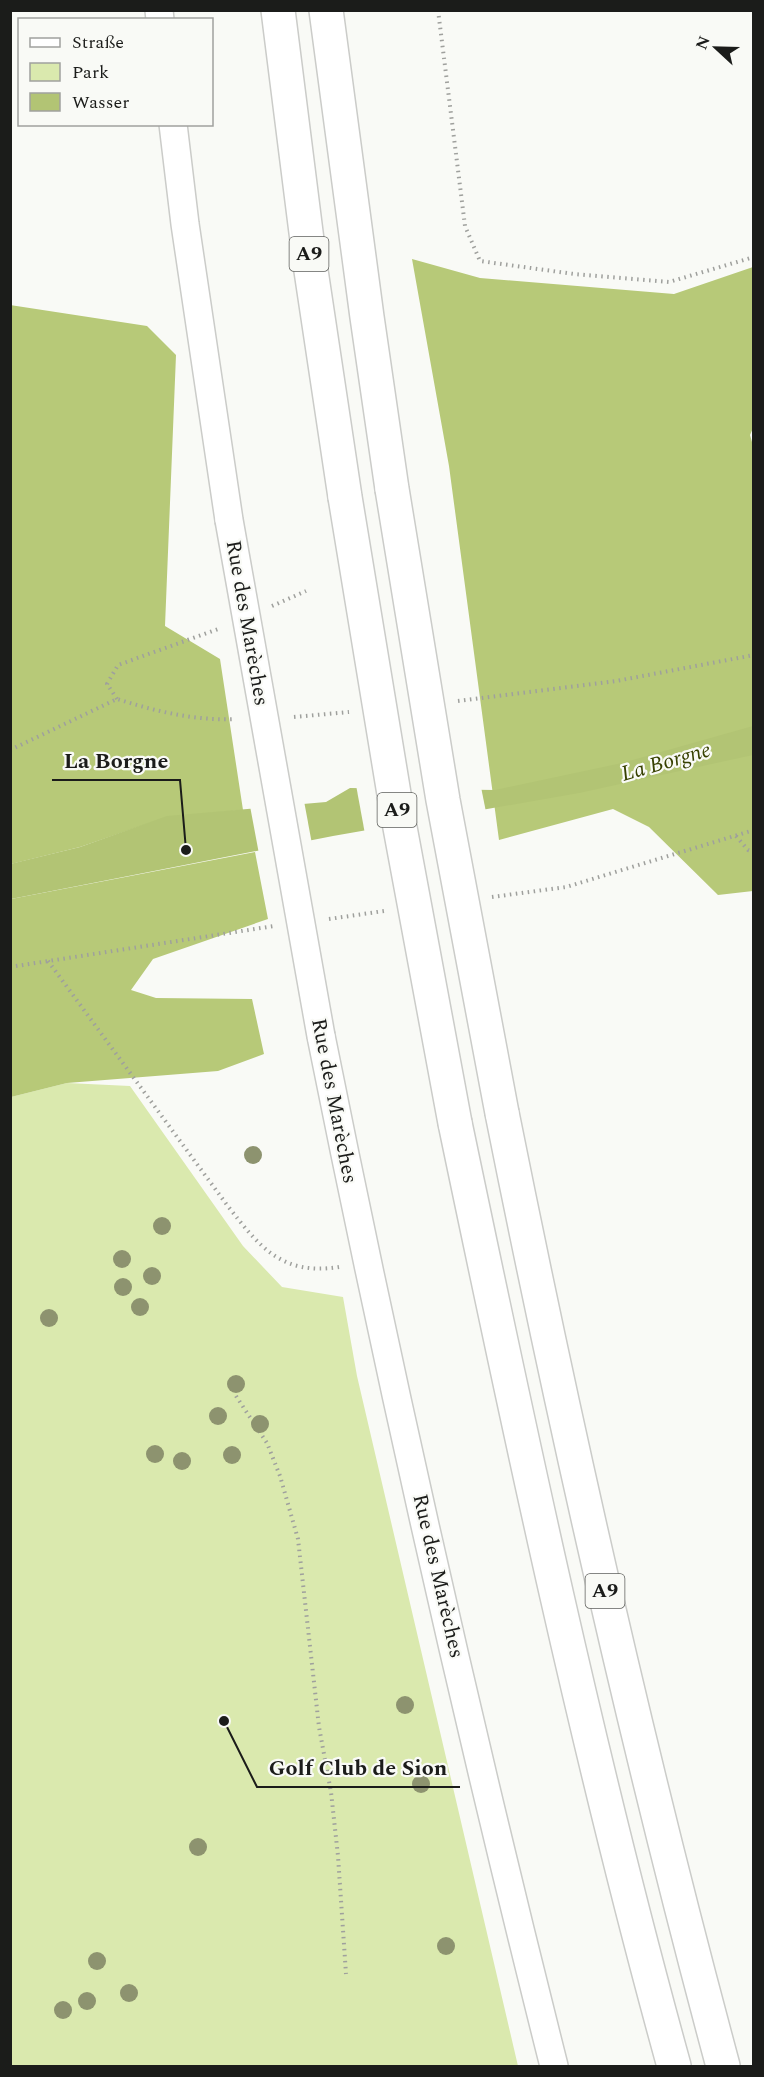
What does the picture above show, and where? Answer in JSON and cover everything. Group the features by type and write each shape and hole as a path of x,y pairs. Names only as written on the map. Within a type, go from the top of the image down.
{"highway":[{"name":"A9","path":"278,10 310,264 345,497 396,806 455,1123 511,1393 572,1662 674,2067"},
{"name":"A9","path":"326,10 363,294 392,489 441,789 502,1113 592,1538 723,2067"}],"street":[{"name":"Rue des Marèches","path":"173,126 185,224 229,520 321,1036 366,1262 512,1898 554,2067"}],"path":[{"path":"438,10 465,225 480,261 574,274 669,282 753,257"},
{"path":"262,610 306,591"},
{"path":"10,750 117,699 107,684 118,665 229,625"},
{"path":"736,836 748,850 753,852"},
{"path":"48,961 226,1205 255,1241 271,1255 291,1265 329,1269 366,1262"},
{"path":"236,1396 267,1443 280,1476 298,1539 319,1726 338,1856 346,1974"}],"green space":[{"path":"67,1083 130,1086 243,1246 282,1287 343,1297 357,1376 518,2066 11,2066 11,1097"}],"shaded area":[{"path":"412,259 480,278 674,294 753,267 754,426 750,435 754,449 753,891 718,895 649,827 613,809 499,840 449,466"},
{"path":"10,305 147,326 176,355 165,626 220,659 243,810 167,817 80,847 11,864"},
{"path":"255,852 268,919 153,959 131,990 156,998 252,999 264,1054 218,1071 67,1083 11,1097 11,899"}],"water":[{"path":"753,726 753,755 579,793 333,836 11,899 10,864 80,847 167,816 326,802 350,788 495,790 622,763"}],"pier":[{"path":"356,785 481,787 486,812 365,834"},
{"path":"304,801 312,844 259,854 250,806"}],"place":[{"name":"La Borgne","path":"186,850"},
{"name":"Golf Club de Sion","path":"224,1721"}]}
